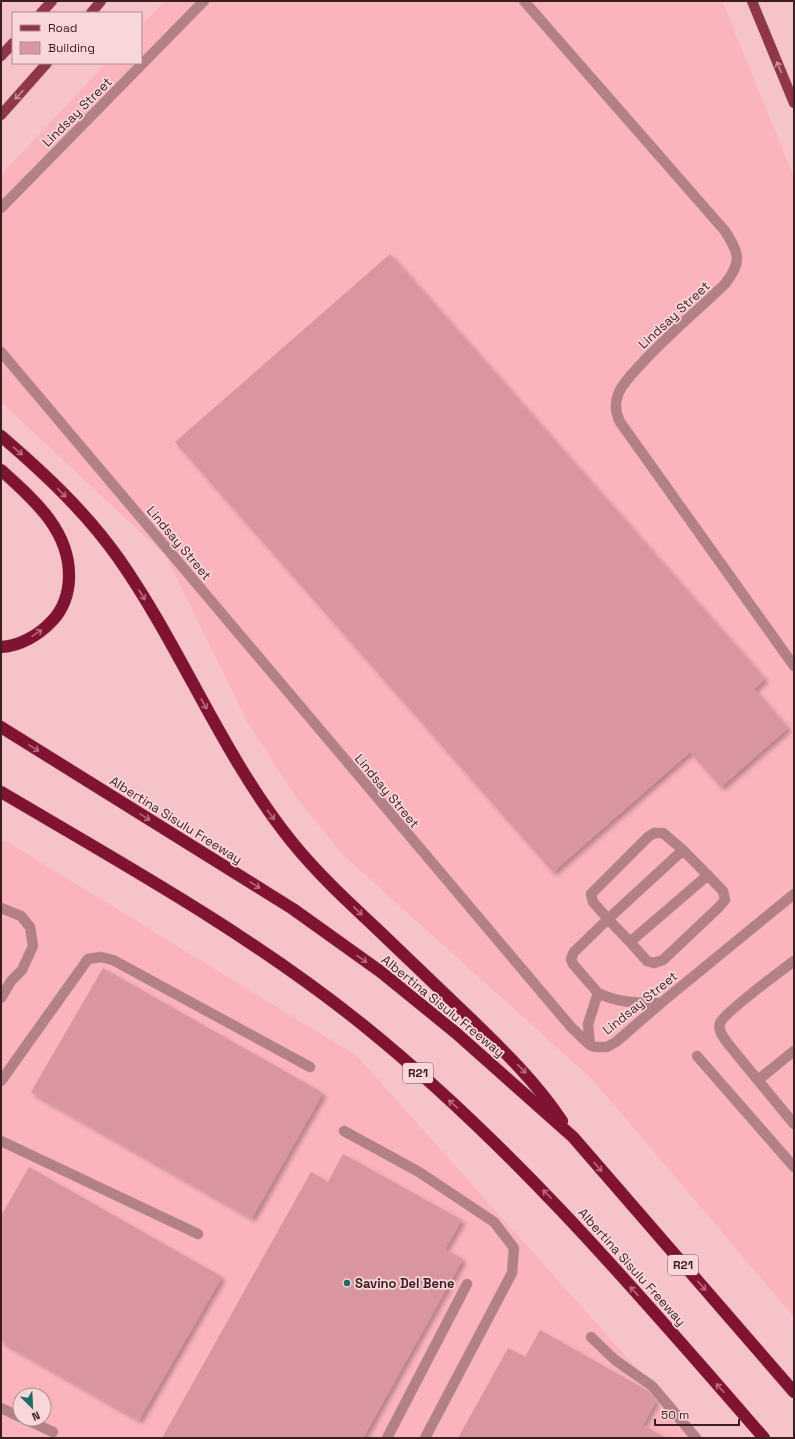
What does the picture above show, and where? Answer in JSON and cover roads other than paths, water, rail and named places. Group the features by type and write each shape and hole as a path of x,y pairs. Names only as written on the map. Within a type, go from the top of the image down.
{"highway":[{"path":"1,436 35,465 64,494 119,560 155,617 242,771 260,800 292,842 319,874 493,1039 529,1076 551,1104 573,1138"},
{"path":"1,470 37,504 61,537 68,556 70,579 65,600 49,624 31,637 13,645 1,647"},
{"name":"Albertina Sisulu Freeway","path":"1,728 293,909 381,972 495,1066 573,1138 794,1392"},
{"name":"Albertina Sisulu Freeway","path":"1,792 180,897 260,949 362,1024 482,1129 563,1210 764,1438"}],"main road":[{"path":"42,12 52,1"},
{"path":"92,12 101,1"},
{"path":"752,1 794,103"},
{"path":"1,56 12,44"},
{"path":"1,115 46,64"}],"street":[{"name":"Lindsay Street","path":"1,208 204,1"},
{"name":"Lindsay Street","path":"524,1 725,231 738,254 738,262 733,273 725,284 658,346 628,378 619,393 616,404 616,412 620,422 794,666"},
{"name":"Lindsay Street","path":"1,352 571,1027 590,1045 600,1048 616,1042 661,1003 794,894"},
{"path":"654,833 663,833 683,850 723,891 725,900 663,960 654,963 647,961 608,920 593,902 591,894 648,837 654,833"},
{"path":"661,1003 635,1004 609,999 598,993 573,964 571,959 574,952 683,850"},
{"path":"630,942 708,876"},
{"path":"1,908 21,916 30,927 33,946 22,970 11,981 1,998"},
{"path":"1,1081 88,959 100,957 113,960 310,1067"},
{"path":"794,960 732,1010 720,1022 722,1036 794,1124"},
{"path":"590,1045 588,1024 598,993"},
{"path":"758,1080 794,1051"},
{"path":"697,1056 794,1167"},
{"path":"344,1131 419,1172 494,1222 514,1248 512,1273 425,1438"},
{"path":"1,1141 198,1234"},
{"path":"388,1438 467,1284"},
{"path":"591,1337 615,1360 652,1386 696,1438"},
{"path":"1,1408 12,1413"},
{"path":"42,1427 53,1432"}],"place":[{"name":"Savino Del Bene","path":"347,1283"}]}
